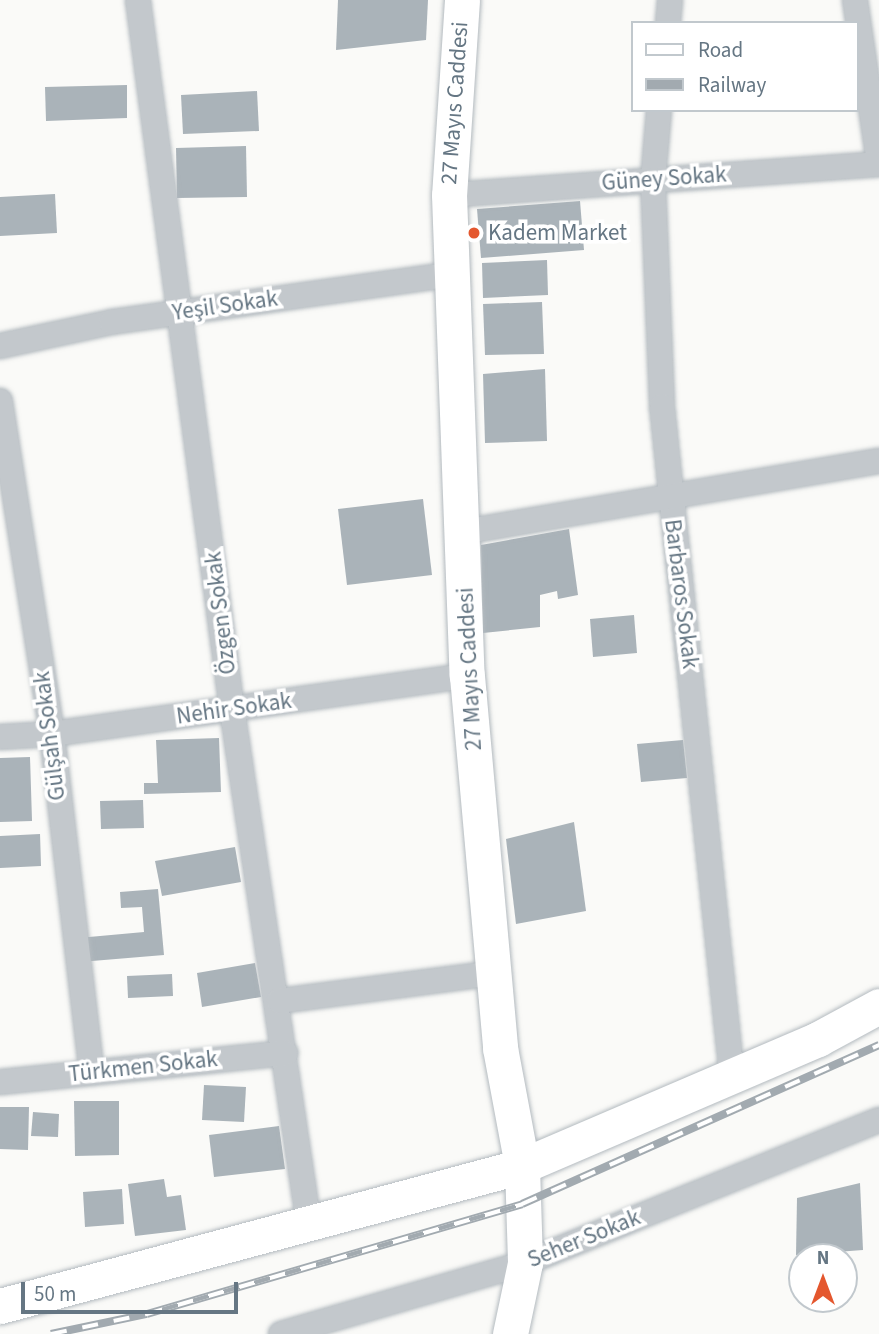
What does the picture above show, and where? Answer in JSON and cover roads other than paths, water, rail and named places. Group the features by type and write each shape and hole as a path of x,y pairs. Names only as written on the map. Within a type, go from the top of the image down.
{"street":[{"name":"Özgen Sokak","path":"138,0 232,709 279,1001 309,1225"},
{"name":"27 Mayıs Caddesi","path":"461,0 449,195 467,676 500,1048 522,1166 526,1263 510,1334"},
{"path":"668,21 670,0"},
{"path":"855,0 879,164"},
{"name":"Barbaros Sokak","path":"660,112 653,180 668,495 694,695 732,1076"},
{"name":"Güney Sokak","path":"449,195 879,164"},
{"name":"Yeşil Sokak","path":"0,346 180,313 452,274"},
{"name":"Gülşah Sokak","path":"0,401 52,734 92,1073"},
{"path":"463,532 879,461"},
{"name":"Nehir Sokak","path":"0,737 52,734 467,676"},
{"path":"279,1001 495,974"},
{"path":"0,1306 522,1166 732,1076 879,1006"},
{"name":"Türkmen Sokak","path":"0,1082 286,1053"},
{"name":"Seher Sokak","path":"281,1334 526,1263 879,1120"}],"railway":[{"path":"51,1334 147,1314 522,1204 879,1045"}],"place":[{"name":"Kadem Market","path":"474,233"}]}
